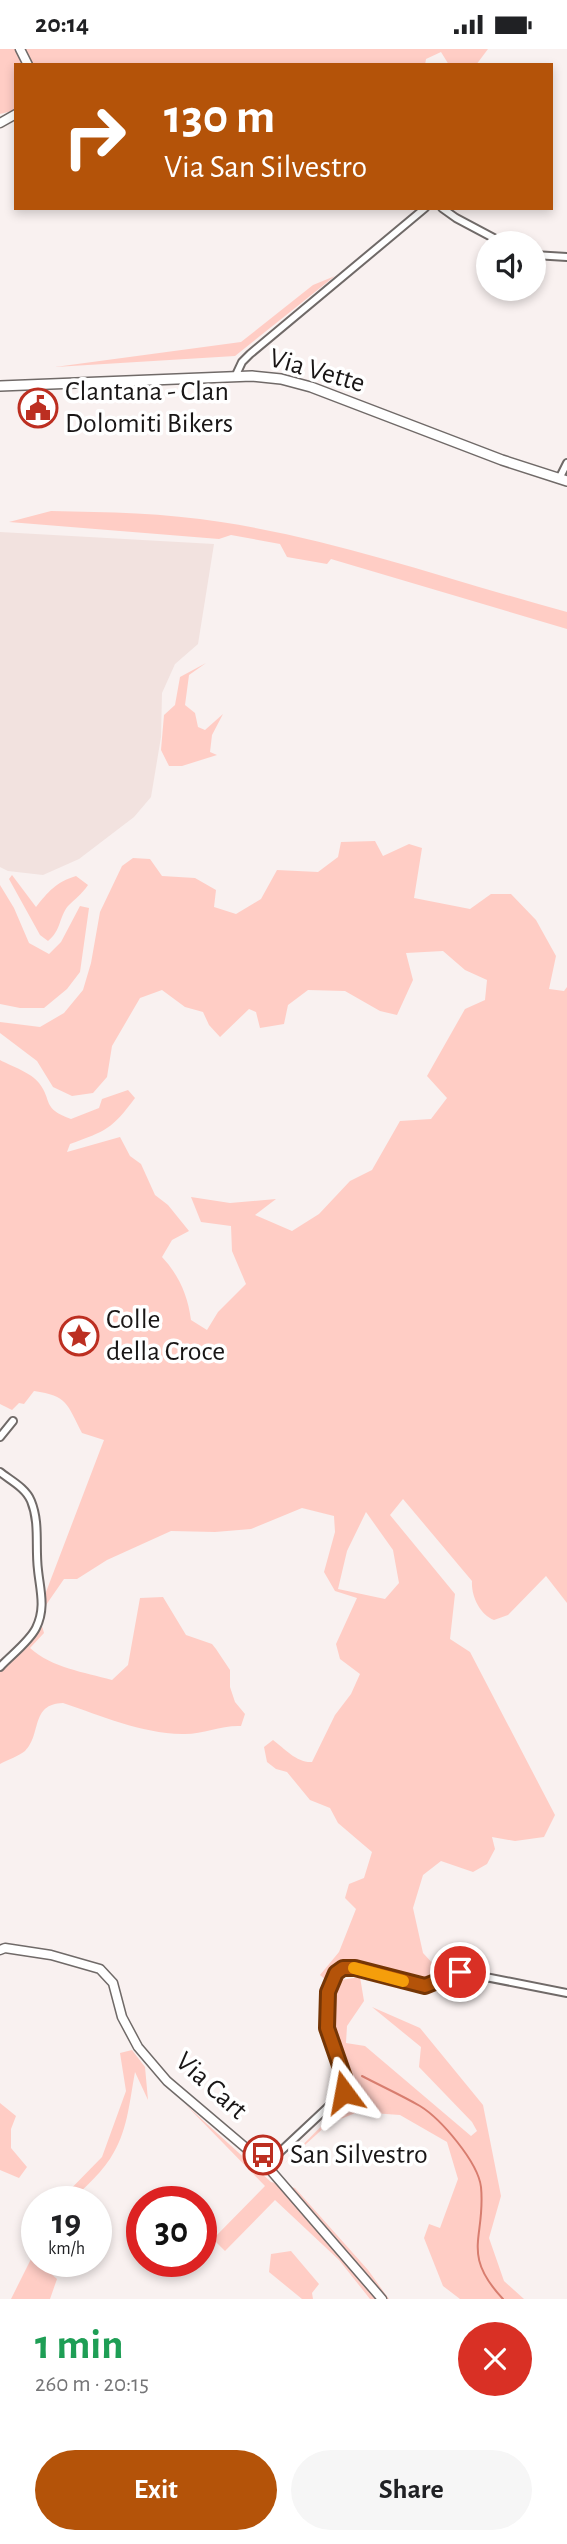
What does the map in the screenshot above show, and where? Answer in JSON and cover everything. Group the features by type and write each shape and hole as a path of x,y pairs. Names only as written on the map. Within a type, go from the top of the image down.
{"main road":[{"name":"Via Vette","path":"0,386 253,376 281,379 311,387 502,460 563,480"}],"street":[{"path":"235,377 242,362 250,354 423,210"},
{"path":"445,210 480,231"},
{"path":"546,256 567,257"},
{"path":"563,480 567,463"},
{"path":"0,1437 13,1422"},
{"path":"0,1472 24,1490 30,1499 37,1526 38,1569 43,1598 42,1614 35,1630 0,1667"},
{"name":"Via Cart","path":"0,1950 5,1948 51,1955 100,1969 113,1983 122,2017 138,2047 167,2081 266,2165 382,2299"},
{"path":"266,2165 344,2092 344,2077 327,2028 331,1981 343,1968 355,1968 425,1986 460,1972 567,1993"}],"shaded area":[{"path":"0,49 488,49 478,63 448,63 441,52 426,59 425,63 14,63 14,110 0,114"},
{"path":"335,276 235,356 55,367 241,342 313,285"},
{"path":"51,511 179,517 309,539 567,612 567,629 331,559 327,564 287,557 280,544 231,535 219,539 9,522"},
{"path":"0,532 214,544 198,644 175,664 162,693 161,737 151,797 134,817 79,859 43,875 8,871 0,867"},
{"path":"206,663 189,675 185,705 195,713 198,727 205,730 223,714 212,735 210,752 217,755 182,766 169,766 161,750 164,715 175,705 180,677"},
{"path":"375,841 383,856 409,844 422,848 414,898 470,909 491,894 511,894 536,920 556,956 549,989 564,991 567,987 567,1603 546,1576 508,1615 494,1620 489,1618 477,1604 472,1581 403,1499 390,1515 455,1594 450,1639 470,1652 555,1815 544,1837 515,1841 492,1837 495,1849 487,1864 473,1872 441,1861 423,1875 413,1908 423,1953 436,1967 436,1979 425,1983 342,1965 327,1981 320,1975 339,1952 356,1909 345,1898 349,1884 364,1878 372,1852 338,1823 330,1808 310,1800 287,1772 276,1769 267,1762 264,1747 273,1740 296,1758 312,1762 335,1715 351,1694 360,1674 340,1659 336,1644 357,1598 335,1591 324,1572 335,1532 334,1516 302,1508 251,1529 171,1531 107,1560 77,1579 64,1579 46,1605 46,1592 104,1440 82,1433 69,1408 54,1396 34,1391 24,1404 19,1403 12,1410 0,1404 0,1060 36,1079 51,1108 71,1119 99,1108 102,1099 128,1090 135,1098 114,1123 70,1144 67,1152 120,1137 130,1156 141,1164 155,1195 168,1205 189,1231 172,1240 162,1257 182,1286 191,1320 207,1330 218,1312 246,1284 232,1251 231,1226 201,1222 191,1197 230,1203 276,1199 255,1215 292,1231 319,1214 350,1181 372,1170 400,1121 431,1119 447,1098 427,1076 465,1009 485,1000 487,980 465,970 443,951 406,953 413,980 397,1015 380,1011 345,991 308,990 288,1005 284,1024 260,1028 256,1012 249,1009 220,1037 209,1025 203,1012 185,1007 162,990 140,998 112,1046 107,1077 93,1093 72,1096 53,1087 37,1061 0,1033 0,1022 40,1027 64,1013 83,990 100,912 122,866 133,858 150,859 162,876 195,878 216,890 214,907 236,914 261,899 277,870 318,872 338,857 341,842","holes":["366,1512 393,1550 399,1583 385,1599 338,1589 347,1551"]},
{"path":"12,875 36,907 53,888 69,878 76,876 88,885 68,906 55,933 48,941 40,935 9,879"},
{"path":"0,885 14,908 29,943 49,954 61,942 80,906 89,908 80,972 67,989 44,1008 20,1008 0,1004"},
{"path":"163,1597 186,1635 212,1644 230,1670 230,1687 235,1702 245,1714 241,1726 189,1734 166,1733 121,1723 63,1703 53,1705 41,1714 25,1751 0,1764 0,1670 42,1626 44,1633 30,1648 39,1655 69,1669 112,1680 128,1665 140,1598"},
{"path":"360,1977 364,2001 347,2026 346,2043 365,2046 471,2136 477,2131 472,2122 419,2067 421,2047 372,2007 420,2028 483,2105 501,2196 489,2238 504,2281 524,2299 460,2299 443,2286 424,2238 429,2224 440,2228 458,2179 447,2142 400,2115 358,2112 328,2124 284,2164 349,2098 331,2029 333,1994 341,1980"},
{"path":"132,2050 145,2067 148,2100 135,2072 119,2143 110,2159 86,2186 74,2186 102,2157 126,2091 120,2053"},
{"path":"0,2103 16,2116 11,2129 11,2148 27,2167 19,2178 0,2170"},
{"path":"185,2104 271,2182 295,2188 368,2270 389,2299 370,2299 339,2260 275,2200 225,2251 217,2243 217,2235 265,2186"},
{"path":"291,2251 319,2284 312,2293 313,2299 302,2299 269,2272 271,2254"},
{"path":"22,2277 57,2279 50,2299 11,2299"}],"waterway":[{"path":"362,2076 429,2112 466,2154 481,2187 478,2257 490,2283 503,2299"}],"slow traffic":[{"path":"354,1968 403,1981"}],"place":[{"name":"Clantana - Clan Dolomiti Bikers","path":"38,408"},
{"name":"Colle della Croce","path":"79,1336"},
{"name":"San Silvestro","path":"263,2155"}],"route":[{"path":"344,2092 344,2077 327,2028 328,1992 336,1973 343,1968 355,1968 425,1986 460,1972"}]}
